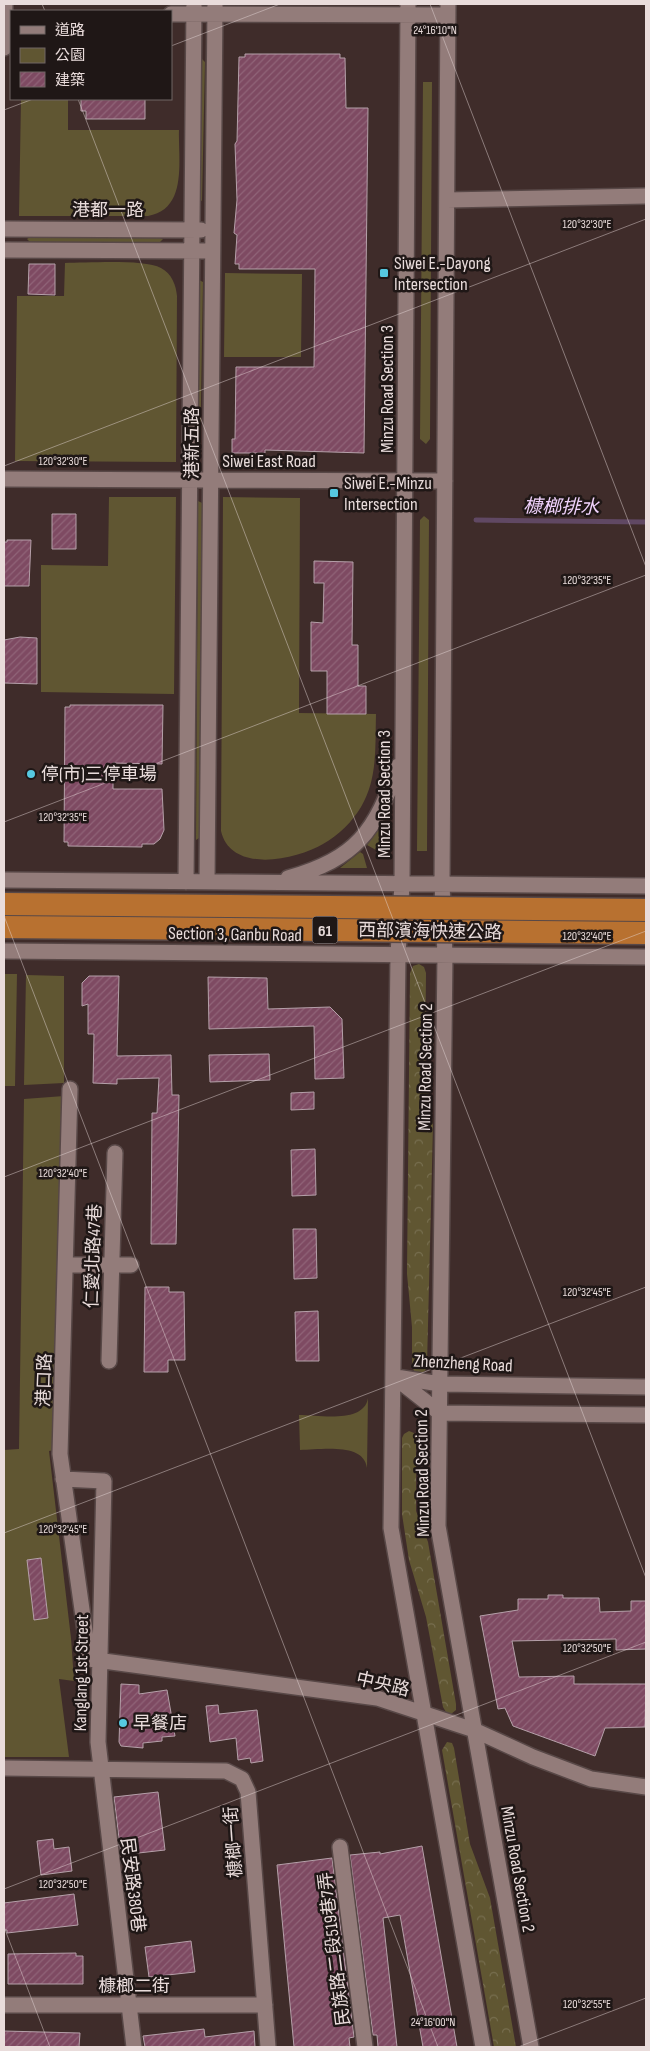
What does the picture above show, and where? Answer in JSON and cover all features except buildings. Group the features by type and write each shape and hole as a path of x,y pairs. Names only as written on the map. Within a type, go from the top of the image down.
{"highway":[{"name":"西部濱海快速公路","path":"4,904 646,910"},
{"name":"西部濱海快速公路","path":"4,927 646,933"}],"street":[{"path":"4,4 4,48"},
{"path":"172,14 194,9 448,9 442,884"},
{"name":"港新五路","path":"186,882 194,9"},
{"name":"港新五路","path":"207,882 215,9"},
{"name":"Minzu Road Section 3","path":"398,955 402,884 408,9"},
{"path":"446,200 646,196"},
{"name":"港都一路","path":"4,229 212,230"},
{"path":"4,250 212,251"},
{"name":"Siwei East Road","path":"4,479 444,481"},
{"path":"273,883 323,866 358,842 381,811 403,753"},
{"path":"4,880 646,886"},
{"name":"Minzu Road Section 2","path":"442,884 445,955 438,1526 531,2047"},
{"name":"Section 3, Ganbu Road","path":"4,951 646,957"},
{"name":"Minzu Road Section 2","path":"398,955 391,1528 483,2047"},
{"name":"港口路","path":"70,1089 60,1454 89,1659 100,1661"},
{"name":"仁愛北路47巷","path":"109,1361 115,1153"},
{"path":"66,1265 131,1265"},
{"name":"Zhenzheng Road","path":"393,1376 440,1384 646,1388"},
{"name":"Zhenzheng Road","path":"393,1376 440,1414"},
{"path":"440,1414 646,1415"},
{"name":"Kanglang 1st Street","path":"63,1479 104,1481 98,1742 100,1769"},
{"name":"中央路","path":"100,1661 377,1698 474,1730 533,1757 591,1779 646,1787"},
{"path":"4,1768 100,1769"},
{"name":"民安路380巷","path":"100,1769 134,2047"},
{"name":"槺榔一街","path":"100,1769 226,1770 242,1779 248,1792 268,2047"},
{"name":"民族路二段519巷7弄","path":"340,1847 364,2047"},
{"name":"槺榔二街","path":"4,2005 265,2005"}],"green space":[{"path":"202,59 205,62 202,201 200,200"},
{"path":"423,82 432,82 430,439 426,444 420,439"},
{"path":"21,100 68,100 68,130 179,130 178,182 170,204 161,212 148,216 19,216"},
{"path":"30,237 163,239 160,242 30,242 27,239"},
{"path":"65,263 142,263 161,268 173,280 177,296 176,462 15,461 17,296 64,296"},
{"path":"225,273 302,274 301,357 224,357"},
{"path":"199,280 203,282 200,460 197,458"},
{"path":"109,497 176,497 174,694 41,692 41,565 108,566"},
{"path":"223,497 300,498 299,713 376,714 373,773 361,807 340,832 323,844 297,855 281,858 266,860 251,858 237,853 227,845 221,831"},
{"path":"198,501 202,503 199,838 196,840"},
{"path":"424,516 429,520 427,851 417,851 420,520"},
{"path":"385,821 387,822 385,855 367,845"},
{"path":"360,852 363,854 367,868 340,868"},
{"path":"419,964 424,967 426,973 425,1064 433,1126 427,1365 426,1370 420,1374 414,1371 412,1365 412,1327 407,1274 410,973 413,966"},
{"path":"4,974 17,974 15,1086 4,1086"},
{"path":"26,975 64,976 64,1083 24,1085"},
{"path":"64,1096 54,1450 49,1451 71,1638 74,1681 59,1679 69,1757 4,1757 4,1450 19,1449 24,1099"},
{"path":"368,1398 367,1468 364,1460 358,1454 350,1451 340,1449 300,1450 299,1415 350,1415 358,1412 365,1406"},
{"path":"409,1431 414,1433 416,1438 416,1511 428,1542 456,1704 456,1710 451,1714 446,1712 443,1707 426,1617 409,1560 402,1514 402,1438"},
{"path":"447,1742 452,1743 454,1748 470,1844 490,1898 516,2047 494,2047 442,1750"}],"waterway":[{"name":"槺榔排水","path":"476,520 646,522"}],"place":[{"name":"Siwei E.-Dayong Intersection","path":"384,273"},
{"name":"Siwei E.-Minzu Intersection","path":"334,493"},
{"name":"停(市)三停車場","path":"31,774"},
{"name":"早餐店","path":"123,1723"}]}
